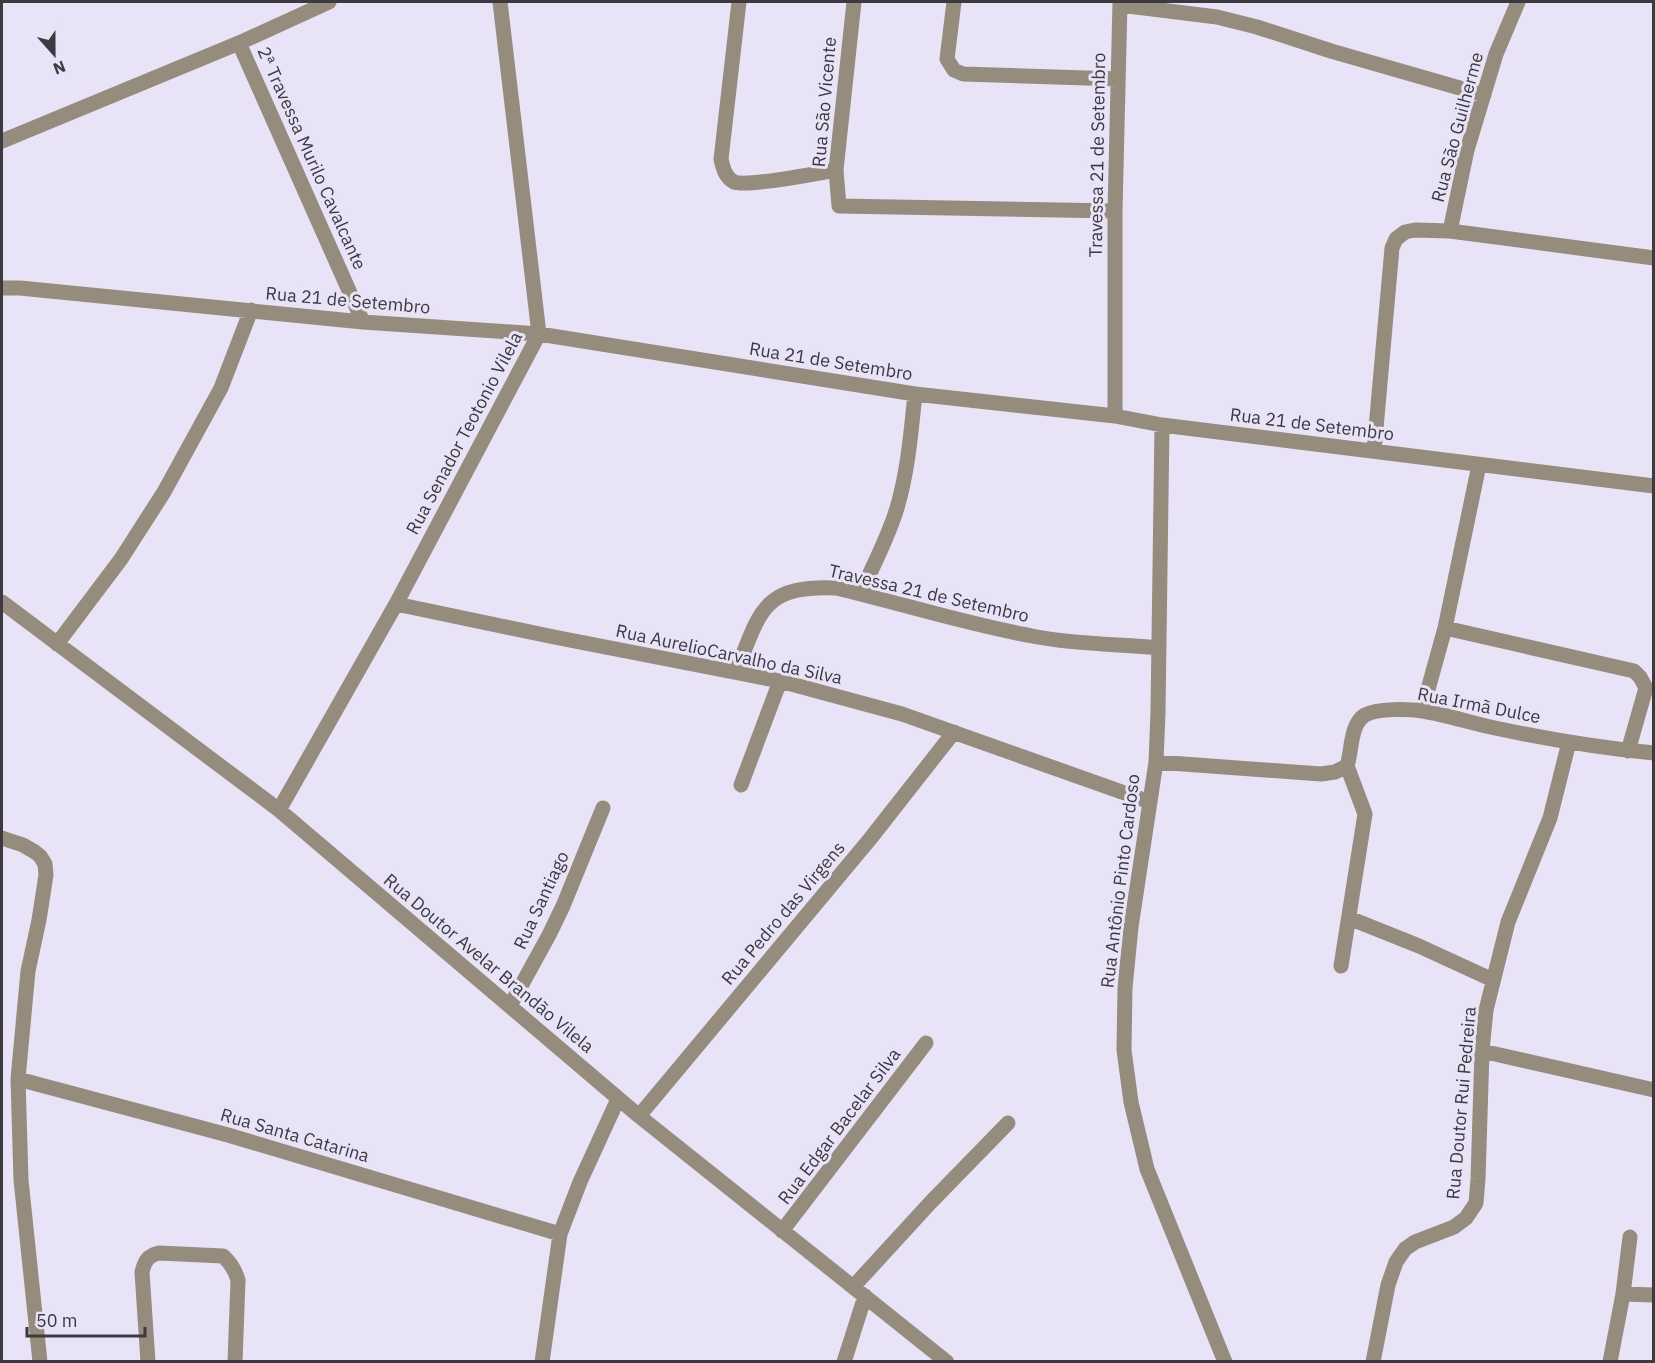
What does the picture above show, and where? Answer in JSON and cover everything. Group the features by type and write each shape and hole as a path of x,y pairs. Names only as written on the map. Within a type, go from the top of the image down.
{"street":[{"path":"2,141 239,43 329,2"},
{"name":"Rua Senador Teotonio Vilela","path":"279,810 396,604 539,334 500,2"},
{"path":"739,2 721,159 724,173 735,182 751,183 836,170"},
{"name":"Rua São Vicente","path":"854,2 836,170 839,206 1115,211"},
{"path":"954,2 947,59 954,70 963,74 1118,80"},
{"name":"Rua São Guilherme","path":"1450,231 1467,150 1496,54 1518,2"},
{"path":"1120,3 1216,17 1257,27 1484,95"},
{"name":"Travessa 21 de Setembro","path":"1115,416 1115,211 1120,3"},
{"name":"2ª Travessa Murilo Cavalcante","path":"239,43 363,322"},
{"name":"Rua São Guilherme","path":"1374,451 1392,248 1396,238 1405,232 1415,230 1450,231 1653,258"},
{"name":"Rua 21 de Setembro","path":"2,288 363,322 539,334 915,394 1115,416 1162,425 1653,486"},
{"path":"57,644 121,558 164,492 220,388 251,310"},
{"path":"860,594 899,503 905,478 915,394"},
{"name":"Rua Antônio Pinto Cardoso","path":"1162,425 1156,762 1131,927 1125,988 1124,1050 1129,1092 1147,1169 1225,1362"},
{"path":"1422,711 1445,628 1479,465"},
{"name":"Travessa 21 de Setembro","path":"736,672 762,612 771,602 780,595 814,587 836,588 1029,636 1062,641 1159,648"},
{"name":"Rua AurelioCarvalho da Silva","path":"396,604 780,681 902,714 1150,802"},
{"name":"Rua Doutor Avelar Brandão Vilela","path":"2,605 279,810 618,1099 947,1362"},
{"path":"1445,628 1634,672 1646,688 1628,751"},
{"path":"741,785 780,681"},
{"name":"Rua Irmã Dulce","path":"1347,766 1355,727 1362,716 1372,712 1422,711 1493,728 1569,742 1653,753"},
{"name":"Rua Pedro das Virgens","path":"639,1116 870,839 954,732"},
{"name":"Rua Doutor Rui Pedreira","path":"1373,1362 1388,1285 1396,1262 1405,1249 1415,1242 1454,1227 1466,1218 1476,1203 1482,1051 1486,1010 1508,922 1550,818 1569,742"},
{"path":"1156,762 1321,774 1335,772 1347,766 1365,814 1341,966"},
{"name":"Rua Santiago","path":"510,1006 563,906 603,808"},
{"path":"2,838 23,845 40,856 45,864 46,875 28,970 18,1079 21,1180 40,1362"},
{"path":"1348,918 1419,946 1493,980"},
{"name":"Rua Edgar Bacelar Silva","path":"782,1231 926,1043"},
{"path":"1482,1051 1653,1090"},
{"name":"Rua Santa Catarina","path":"18,1079 238,1138 560,1234"},
{"path":"542,1362 560,1234 580,1182 618,1099"},
{"path":"844,1362 859,1292 930,1203 1008,1123"},
{"path":"1610,1362 1623,1294 1630,1237"},
{"path":"147,1362 142,1272 146,1260 151,1255 159,1253 223,1256 229,1261 238,1280 235,1362"},
{"path":"1623,1294 1653,1295"}]}
